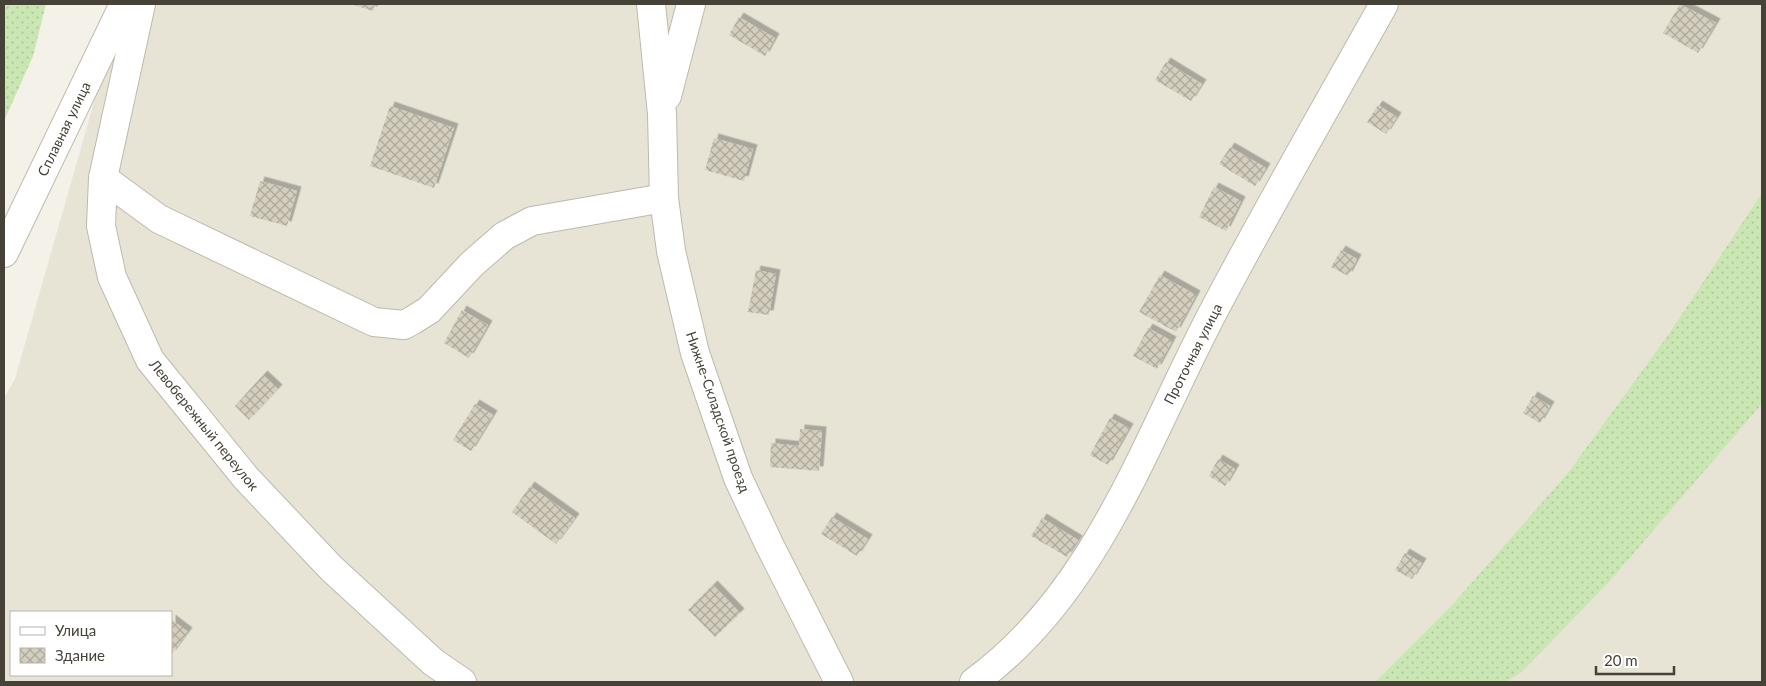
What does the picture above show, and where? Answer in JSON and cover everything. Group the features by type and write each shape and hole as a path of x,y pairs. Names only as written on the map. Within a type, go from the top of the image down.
{"street":[{"name":"Сплавная улица","path":"4,253 124,4"},
{"name":"Левобережный переулок","path":"141,4 103,178 101,226 112,277 150,360 246,478 331,568 433,662 462,682"},
{"name":"Нижне-Складской проезд","path":"651,4 662,114 664,198 671,251 695,353 738,478 768,544 839,682"},
{"path":"662,114 691,4"},
{"name":"Проточная улица","path":"974,682 1004,660 1053,607 1105,531 1211,317 1384,4"},
{"path":"103,178 158,219 374,322 390,325 404,325 429,310 472,264 504,236 532,221 664,198"}],"shaded area":[{"path":"122,4 1762,4 1762,193 1668,335 1567,474 1452,605 1375,682 4,682 4,398 15,379"},
{"path":"1762,404 1762,682 1505,682 1522,672 1611,580"}],"green space":[{"path":"4,4 46,4 33,56 4,121"},
{"path":"1762,193 1762,404 1611,580 1522,672 1505,682 1375,682 1452,605 1567,474 1668,335"}],"building":[{"path":"351,4 375,4 373,11"},
{"path":"1680,4 1716,23 1698,53 1663,33"},
{"path":"739,17 775,38 765,56 729,35"},
{"path":"1166,62 1202,84 1191,101 1155,80"},
{"path":"1378,105 1397,117 1386,134 1367,122"},
{"path":"390,106 454,128 434,188 370,166"},
{"path":"714,138 753,149 744,181 705,170"},
{"path":"1230,147 1266,168 1255,186 1219,164"},
{"path":"260,181 297,191 287,226 250,216"},
{"path":"1214,187 1241,201 1226,231 1199,217"},
{"path":"1341,250 1357,259 1348,276 1331,267"},
{"path":"756,270 776,274 769,315 748,312"},
{"path":"1160,275 1196,295 1176,332 1139,312"},
{"path":"462,310 488,325 469,358 444,343"},
{"path":"1148,328 1172,341 1157,369 1133,356"},
{"path":"263,375 278,389 249,420 235,406"},
{"path":"1533,396 1550,406 1540,423 1523,413"},
{"path":"475,404 493,415 471,451 453,440"},
{"path":"1110,418 1129,428 1108,465 1090,455"},
{"path":"800,429 822,431 819,471 770,467 771,443 799,446"},
{"path":"1218,459 1235,469 1225,486 1209,476"},
{"path":"530,486 575,518 556,544 512,512"},
{"path":"832,517 868,539 857,556 821,534"},
{"path":"1042,518 1078,540 1067,557 1031,536"},
{"path":"1405,553 1422,563 1412,579 1395,570"},
{"path":"713,585 740,613 715,637 688,610"},
{"path":"172,620 188,632 172,654"}]}
